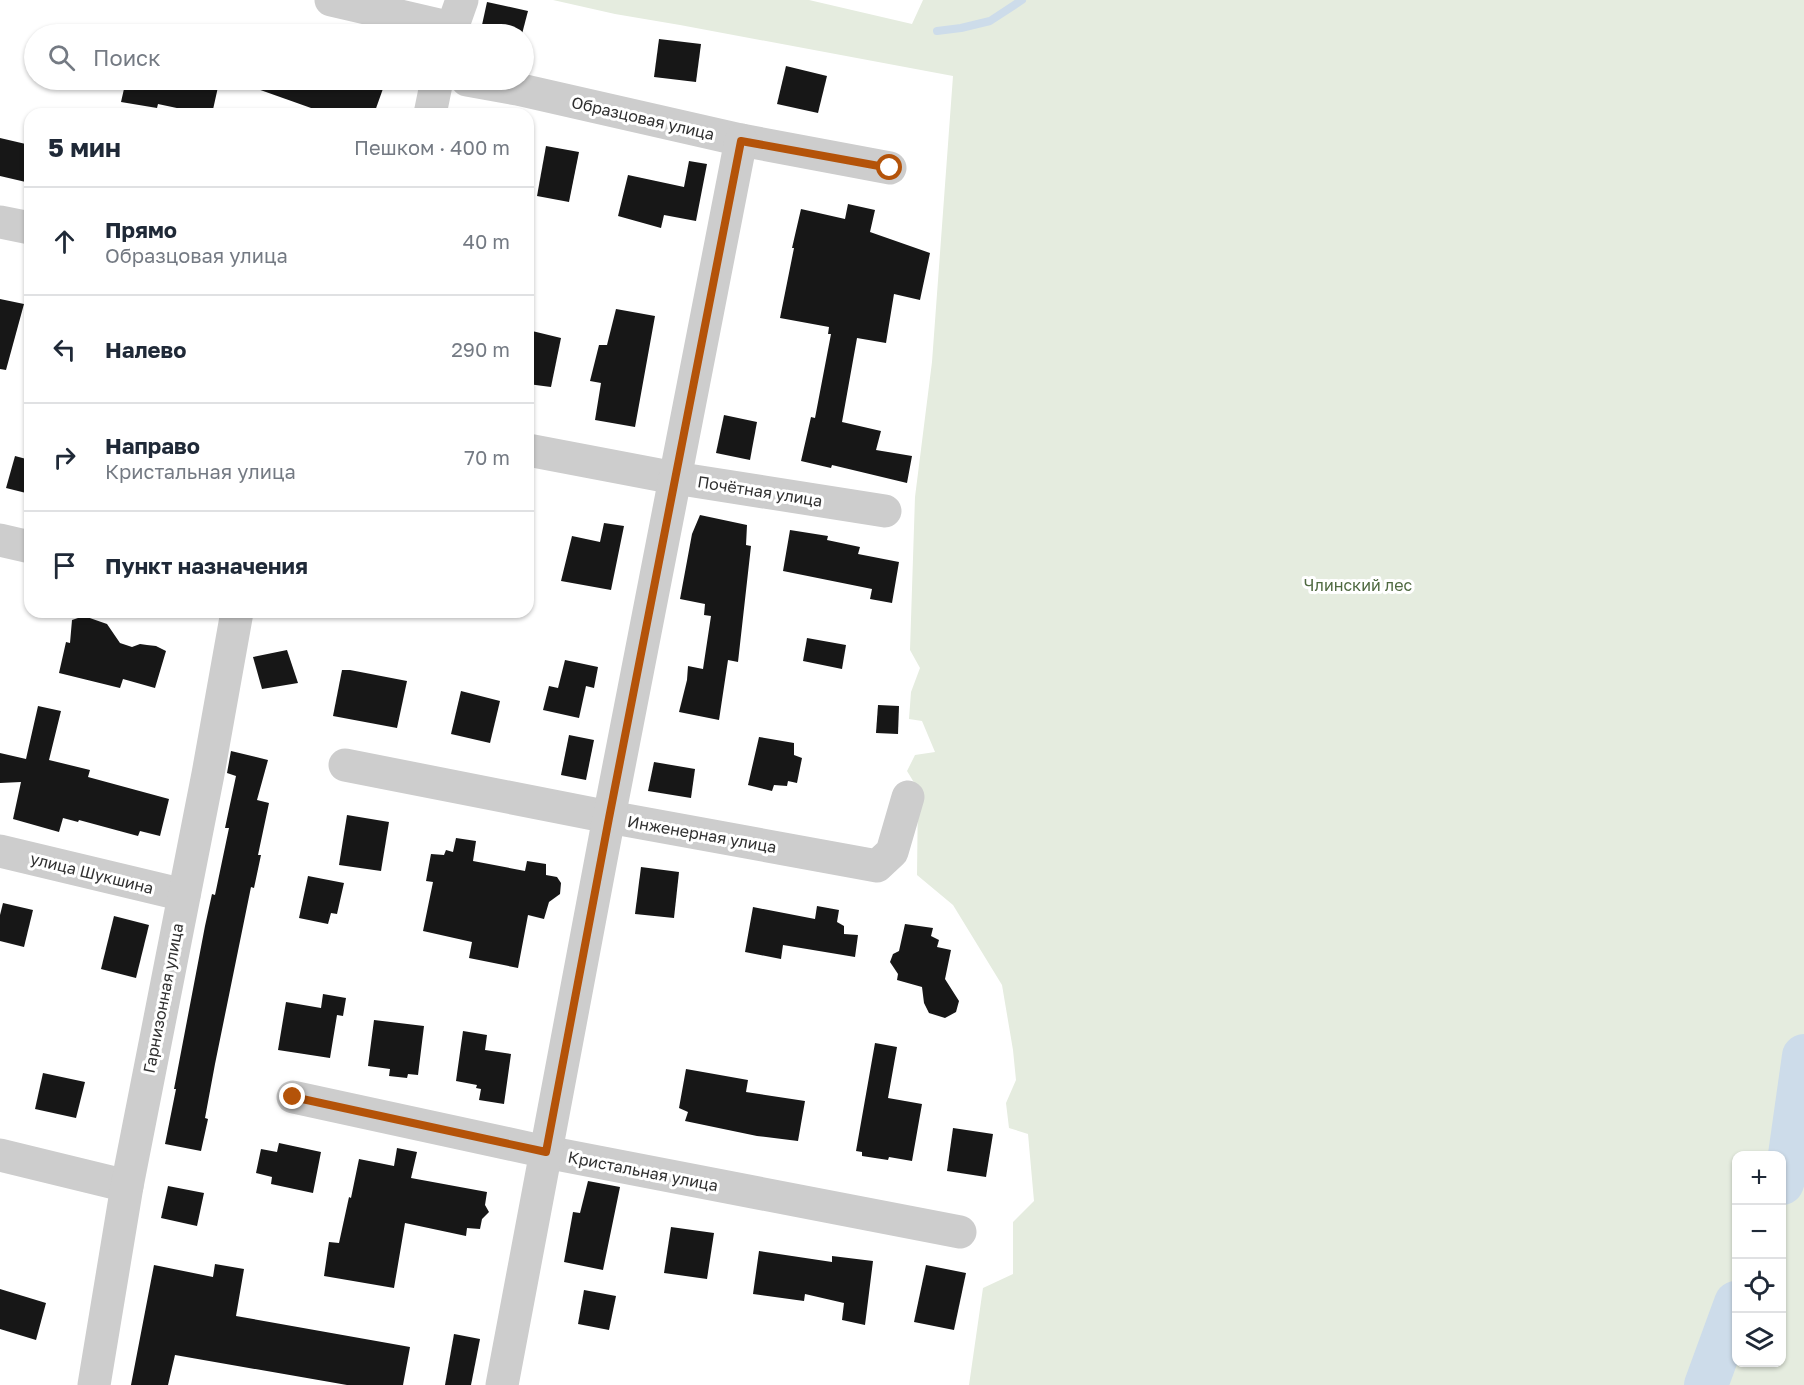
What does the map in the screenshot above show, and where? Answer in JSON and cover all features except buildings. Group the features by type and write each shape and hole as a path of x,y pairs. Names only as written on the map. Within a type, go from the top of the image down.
{"street":[{"path":"331,0 455,21"},
{"path":"431,108 435,90"},
{"name":"Образцовая улица","path":"521,90 741,141 890,168"},
{"path":"502,1385 609,818 741,141"},
{"path":"0,222 24,227"},
{"name":"Почётная улица","path":"534,451 675,478 885,511"},
{"path":"0,540 24,546"},
{"name":"Гарнизонная улица","path":"94,1385 127,1186 208,774 236,618"},
{"name":"Инженерная улица","path":"345,765 609,818 877,866 892,852 908,797"},
{"name":"улица Шукшина","path":"0,851 184,896"},
{"name":"Кристальная улица","path":"293,1097 546,1152 960,1232"},
{"path":"0,1155 127,1186"}],"green space":[{"name":"Члинский лес","path":"553,0 809,0 912,24 923,0 1804,0 1804,1385 969,1385 983,1288 1013,1274 1013,1222 1034,1201 1028,1134 1009,1128 1006,1103 1016,1080 1002,985 953,905 917,875 918,789 907,771 915,755 935,752 922,721 909,719 911,692 920,668 910,650 915,497 932,362 953,76"}],"waterway":[{"path":"937,31 990,21 1022,0"},
{"path":"1786,1171 1804,1056"},
{"path":"1706,1385 1732,1313"}],"route":[{"path":"293,1097 546,1152 741,141 890,168"}]}
